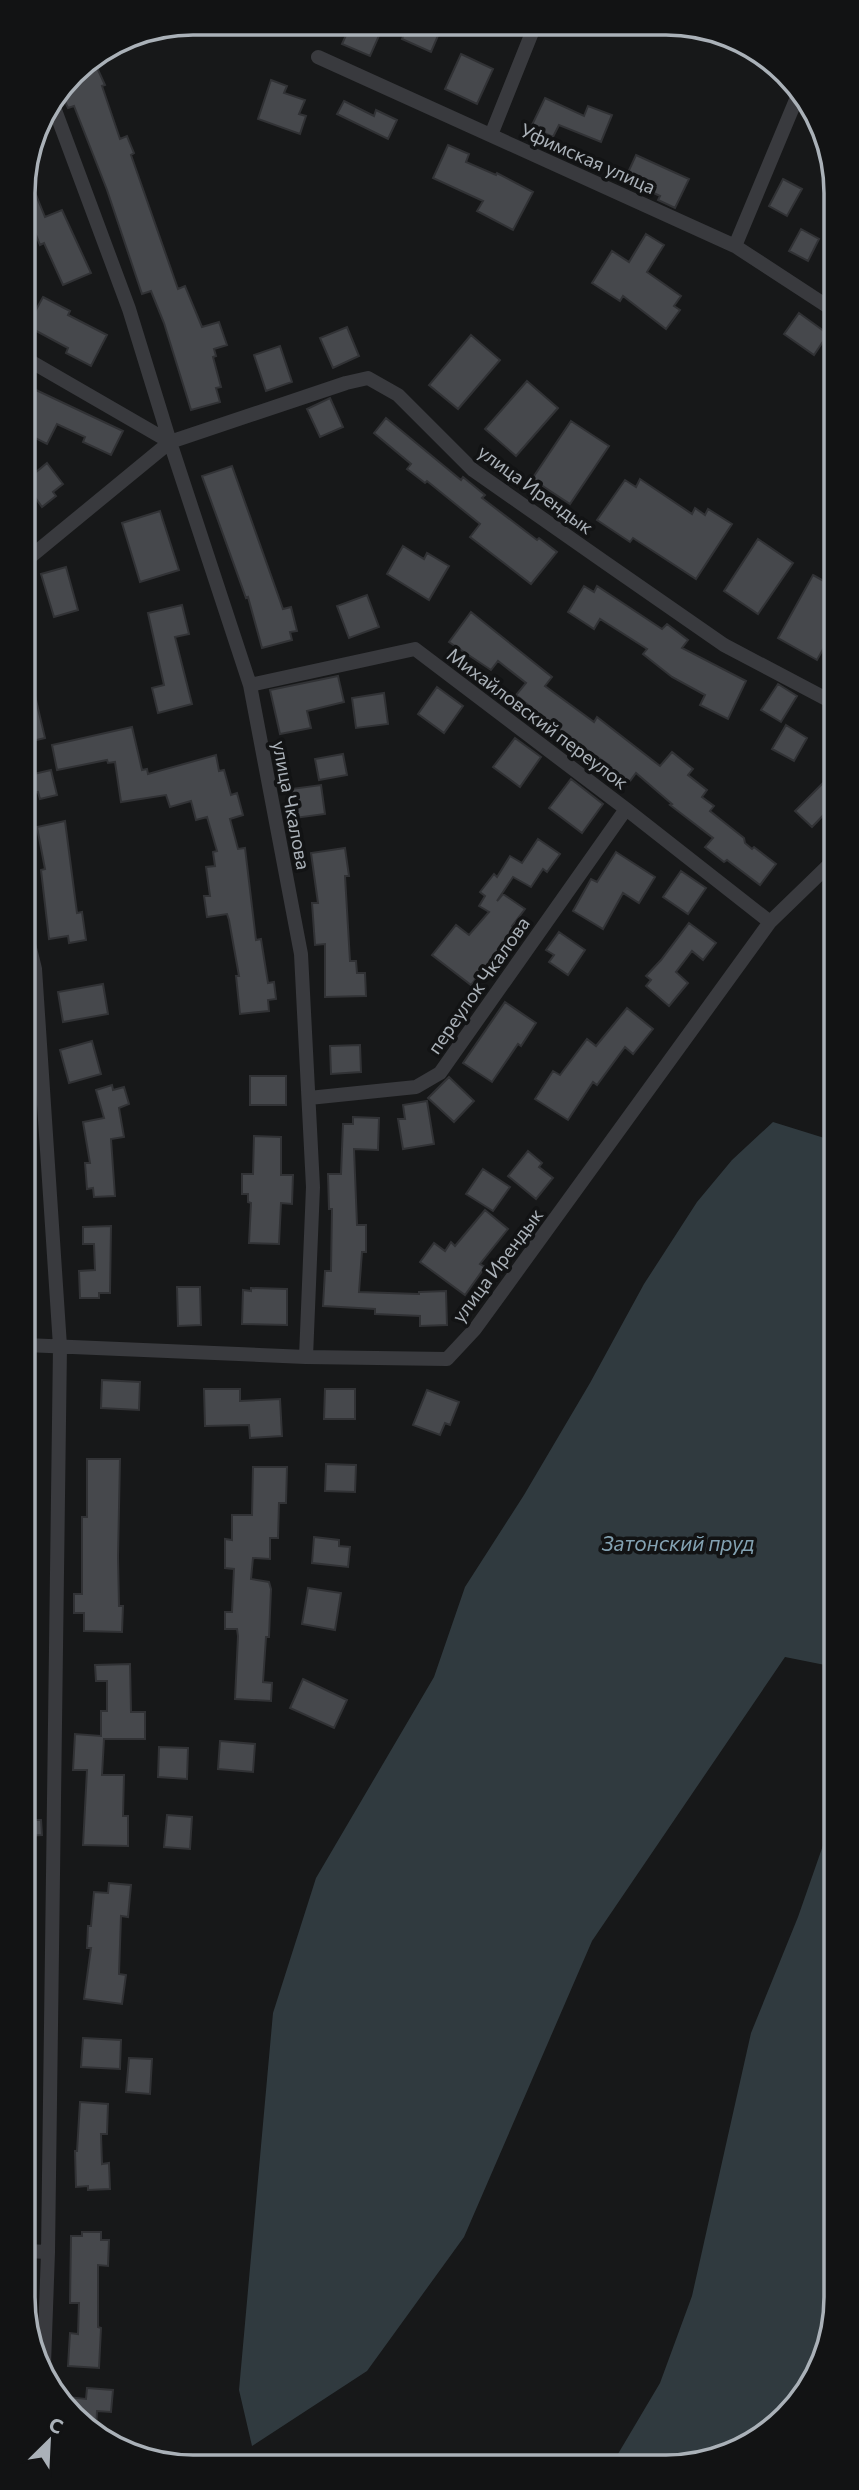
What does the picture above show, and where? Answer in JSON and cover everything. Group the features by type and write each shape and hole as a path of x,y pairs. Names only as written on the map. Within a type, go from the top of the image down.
{"street":[{"path":"491,135 531,35"},
{"name":"Уфимская улица","path":"318,57 735,246 824,304"},
{"path":"735,246 796,103"},
{"name":"улица Чкалова","path":"56,114 130,309 170,442 250,685 301,954 313,1187 306,1357"},
{"path":"35,364 170,442 35,553"},
{"name":"улица Ирендык","path":"170,442 368,378 398,395 473,470 724,645 824,698"},
{"name":"Михайловский переулок","path":"250,685 415,649 626,808 770,922"},
{"name":"переулок Чкалова","path":"309,1098 416,1087 440,1073 626,808"},
{"name":"улица Ирендык","path":"35,1345 306,1357 447,1359 475,1329 770,922 824,870"},
{"path":"35,969 60,1346 44,2351"},
{"path":"35,2251 48,2252"}],"water":[{"name":"Затонский пруд","path":"773,1122 824,1138 824,1665 785,1657 592,1941 464,2237 367,2371 252,2446 239,2390 273,2013 316,1878 434,1677 465,1587 524,1495 644,1284 697,1202 732,1160"},
{"path":"824,1843 824,2308 819,2338 803,2376 785,2401 745,2434 707,2450 687,2454 617,2455 660,2383 692,2296 751,2033 798,1917"}],"building":[{"path":"346,35 379,35 370,56 342,44"},
{"path":"404,35 438,35 431,52 402,39"},
{"path":"461,54 493,69 477,104 445,89"},
{"path":"97,68 105,85 102,86 120,139 127,136 134,153 131,155 178,289 185,286 202,327 219,322 227,345 214,349 216,356 213,357 221,387 216,388 220,402 191,410 164,323 151,291 142,294 107,190 74,106 68,108 65,101 81,81"},
{"path":"271,80 287,86 284,93 305,100 299,114 306,116 300,134 258,119"},
{"path":"545,98 584,116 588,106 612,115 601,142 559,125 553,137 531,127"},
{"path":"344,101 374,116 376,110 397,120 388,139 337,114"},
{"path":"448,145 469,154 466,162 496,175 497,173 533,192 513,230 477,211 483,201 433,178"},
{"path":"636,155 689,179 675,208 658,200 660,196 625,179"},
{"path":"783,179 802,189 787,216 769,206"},
{"path":"35,192 45,217 62,210 91,273 63,285 44,243 40,245 35,233"},
{"path":"801,229 819,239 808,261 789,251"},
{"path":"646,234 664,245 647,272 681,296 674,306 680,310 666,329 623,296 620,301 592,283 612,251 629,262"},
{"path":"43,297 70,311 68,315 107,335 91,366 66,353 68,348 35,330 35,312"},
{"path":"799,313 824,331 824,340 814,355 784,334"},
{"path":"347,327 359,356 333,368 320,338"},
{"path":"471,335 500,360 458,409 429,385"},
{"path":"280,346 292,382 266,391 254,355"},
{"path":"527,381 558,408 516,456 485,429"},
{"path":"35,392 123,431 111,455 83,442 85,437 57,424 47,444 35,438"},
{"path":"330,398 343,427 320,437 307,409"},
{"path":"386,418 461,480 463,477 485,495 482,498 557,552 531,584 470,537 480,524 427,481 425,483 407,469 411,464 374,433"},
{"path":"571,421 609,446 570,504 532,479"},
{"path":"47,463 63,484 53,492 56,496 42,507 35,497 35,473"},
{"path":"232,466 283,609 291,607 297,631 290,632 292,640 262,648 248,597 246,598 202,476"},
{"path":"640,479 692,514 695,508 705,515 708,509 732,524 696,579 633,538 630,542 597,520 625,480 636,487"},
{"path":"160,511 179,570 140,582 122,523"},
{"path":"758,539 793,563 758,614 724,591"},
{"path":"403,546 424,559 427,553 449,566 429,600 387,574"},
{"path":"66,567 78,610 54,617 41,574"},
{"path":"813,575 824,581 824,648 817,660 778,638"},
{"path":"584,586 594,592 597,586 662,629 667,624 688,640 682,648 746,681 728,719 700,705 705,695 672,677 643,654 647,649 600,619 594,629 568,612"},
{"path":"367,595 379,627 349,638 337,606"},
{"path":"182,605 189,634 175,637 192,704 158,713 152,688 164,685 148,613"},
{"path":"471,612 552,677 545,686 594,722 597,717 660,766 672,752 693,769 688,775 707,790 702,797 714,806 710,811 744,838 745,843 752,849 754,847 776,864 760,885 705,847 713,838 670,805 672,804 636,773 627,785 606,769 609,765 536,715 537,712 516,695 526,683 498,661 491,670 449,642"},
{"path":"338,676 344,702 307,711 311,728 280,734 270,690"},
{"path":"778,684 797,696 781,722 761,710"},
{"path":"437,687 463,706 444,733 418,714"},
{"path":"384,693 388,724 356,728 352,698"},
{"path":"35,696 45,738 35,740"},
{"path":"786,725 807,738 794,761 772,749"},
{"path":"132,727 142,770 147,769 148,774 216,755 219,771 224,770 231,795 237,793 243,815 230,819 238,849 245,848 256,940 261,939 268,983 274,982 276,999 268,1000 269,1011 240,1014 236,976 239,976 227,914 207,917 204,896 210,896 206,867 215,866 213,852 217,851 207,817 196,820 191,801 170,807 166,795 121,802 115,762 108,763 107,760 57,770 52,745"},
{"path":"515,738 541,757 520,787 493,767"},
{"path":"343,754 347,775 319,780 315,759"},
{"path":"51,770 57,795 40,799 38,792 35,793 35,774"},
{"path":"571,779 603,804 582,833 549,808"},
{"path":"824,782 824,814 812,827 795,811"},
{"path":"321,785 325,814 295,818 291,789"},
{"path":"65,821 77,913 82,912 86,940 69,943 68,936 49,939 41,870 45,869 37,827"},
{"path":"538,839 560,854 547,872 543,869 531,887 513,877 497,901 503,894 525,909 512,926 518,931 471,985 432,955 456,925 469,935 489,912 479,906 485,896 480,892 494,874 497,877 510,856 522,863"},
{"path":"345,848 349,876 345,876 350,961 356,961 357,973 365,973 366,996 325,997 325,944 315,945 312,903 318,903 311,853"},
{"path":"616,852 655,877 639,903 623,893 603,929 573,911 591,879 597,882"},
{"path":"681,871 706,888 688,914 663,897"},
{"path":"689,923 716,943 703,960 692,951 676,972 688,983 669,1006 646,986 651,980 646,976"},
{"path":"559,932 585,950 568,975 549,962 554,955 546,950"},
{"path":"103,984 108,1014 63,1022 58,992"},
{"path":"505,1002 536,1023 492,1082 463,1063"},
{"path":"627,1008 653,1029 633,1054 625,1047 597,1085 593,1082 568,1120 535,1099 553,1071 560,1075 587,1039 596,1046"},
{"path":"92,1041 101,1074 69,1083 60,1050"},
{"path":"360,1045 361,1072 331,1074 330,1046"},
{"path":"250,1076 286,1076 286,1105 250,1105"},
{"path":"449,1077 474,1101 454,1122 428,1098"},
{"path":"112,1085 113,1090 124,1087 129,1104 119,1108 124,1137 111,1139 115,1196 94,1197 93,1188 87,1189 85,1163 90,1163 83,1122 104,1118 96,1090"},
{"path":"427,1101 434,1144 403,1149 398,1119 405,1119 403,1105"},
{"path":"353,1117 379,1118 378,1150 354,1149 357,1225 366,1225 366,1252 362,1252 359,1292 419,1294 446,1291 447,1325 420,1326 420,1316 375,1314 375,1309 323,1306 325,1271 331,1271 332,1209 329,1209 328,1174 341,1174 343,1124 353,1124"},
{"path":"254,1136 281,1137 281,1175 293,1175 292,1204 281,1203 279,1244 249,1243 251,1203 248,1202 248,1194 242,1194 242,1174 253,1174"},
{"path":"528,1151 542,1163 539,1167 553,1178 536,1199 508,1176"},
{"path":"483,1169 510,1187 493,1211 466,1194"},
{"path":"485,1210 508,1229 480,1264 485,1267 465,1295 420,1262 434,1243 445,1251 451,1242 455,1246"},
{"path":"111,1226 110,1293 99,1293 99,1298 80,1298 79,1271 95,1270 94,1244 83,1244 83,1227"},
{"path":"177,1287 200,1287 201,1325 178,1326"},
{"path":"251,1288 287,1289 287,1325 242,1324 243,1290 251,1291"},
{"path":"102,1380 140,1382 139,1410 101,1408"},
{"path":"204,1389 240,1389 240,1401 280,1399 282,1436 250,1438 249,1425 205,1426"},
{"path":"325,1389 355,1389 355,1419 324,1419"},
{"path":"427,1390 459,1402 450,1425 445,1423 440,1435 413,1425"},
{"path":"87,1459 120,1459 118,1557 119,1606 123,1606 122,1632 84,1631 84,1613 74,1613 74,1594 82,1594 82,1517 87,1517"},
{"path":"326,1464 356,1465 355,1492 325,1491"},
{"path":"253,1467 287,1467 286,1503 279,1503 278,1538 270,1538 270,1559 253,1558 251,1579 269,1582 271,1589 269,1637 266,1637 263,1682 272,1683 271,1701 235,1699 237,1629 225,1629 225,1612 232,1612 234,1569 225,1568 225,1539 232,1540 232,1515 252,1515"},
{"path":"314,1537 339,1540 339,1546 350,1547 348,1567 312,1563"},
{"path":"308,1588 341,1593 335,1630 302,1624"},
{"path":"130,1664 131,1712 145,1712 145,1739 104,1739 102,1775 124,1775 123,1816 128,1816 128,1846 83,1845 87,1770 73,1770 75,1734 101,1736 101,1711 107,1711 107,1681 96,1681 95,1665"},
{"path":"303,1679 347,1700 334,1728 290,1708"},
{"path":"220,1741 255,1744 253,1772 218,1769"},
{"path":"159,1747 188,1748 187,1779 158,1777"},
{"path":"167,1815 192,1817 190,1849 164,1847"},
{"path":"35,1820 41,1820 42,1835 35,1835"},
{"path":"109,1883 131,1885 128,1917 121,1916 119,1974 126,1975 122,2004 84,1999 91,1948 87,1948 88,1926 91,1926 94,1892 108,1893"},
{"path":"83,2038 121,2040 120,2069 81,2067"},
{"path":"129,2058 152,2059 150,2094 126,2092"},
{"path":"80,2102 108,2104 107,2134 101,2134 102,2164 109,2163 110,2189 88,2190 88,2186 76,2187 75,2151"},
{"path":"82,2232 101,2232 101,2240 109,2240 108,2266 98,2265 98,2327 101,2328 99,2368 68,2366 70,2333 78,2334 79,2303 70,2303 71,2236 82,2236"},
{"path":"87,2388 113,2390 111,2412 97,2411 96,2422 84,2412 84,2406 79,2406 72,2397 86,2399"}]}
